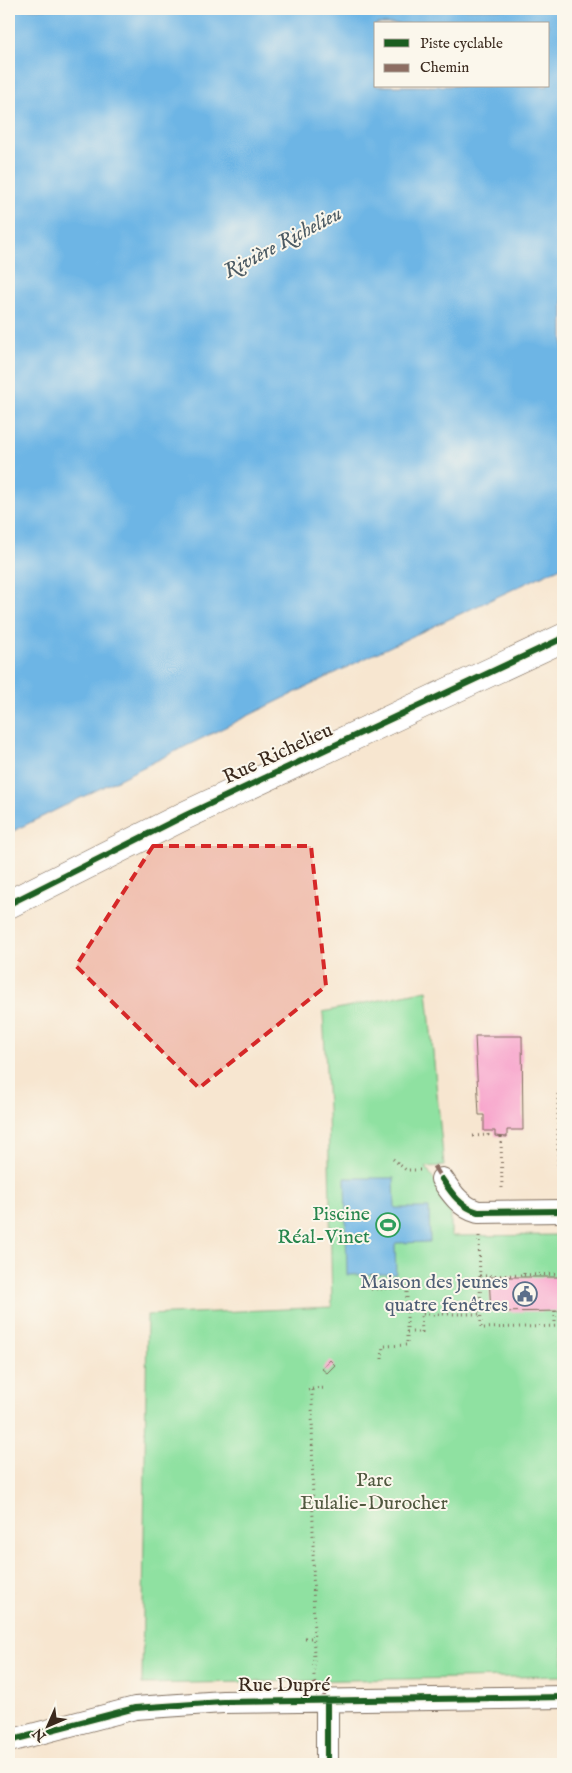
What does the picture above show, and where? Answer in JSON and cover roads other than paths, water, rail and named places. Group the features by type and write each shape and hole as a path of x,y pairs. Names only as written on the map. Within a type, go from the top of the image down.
{"main road":[{"name":"Rue Richelieu","path":"9,904 186,815 563,638"}],"street":[{"path":"434,1174 468,1210 478,1212 563,1210"},
{"name":"Rue Dupré","path":"9,1742 135,1708 223,1702 563,1697"},
{"path":"327,1701 327,1764"}],"water":[{"name":"Rivière Richelieu","path":"9,9 563,9 563,566 372,655 9,833"},
{"name":"Piscine Réal-Vinet","path":"345,1178 394,1178 395,1208 429,1208 430,1242 396,1243 396,1274 347,1275"}],"place":[{"name":"Piscine Réal-Vinet","path":"388,1225"},
{"name":"Maison des jeunes quatre fenêtres","path":"525,1294"}],"park label":[{"name":"Parc Eulalie-Durocher","path":"374,1492"}]}
